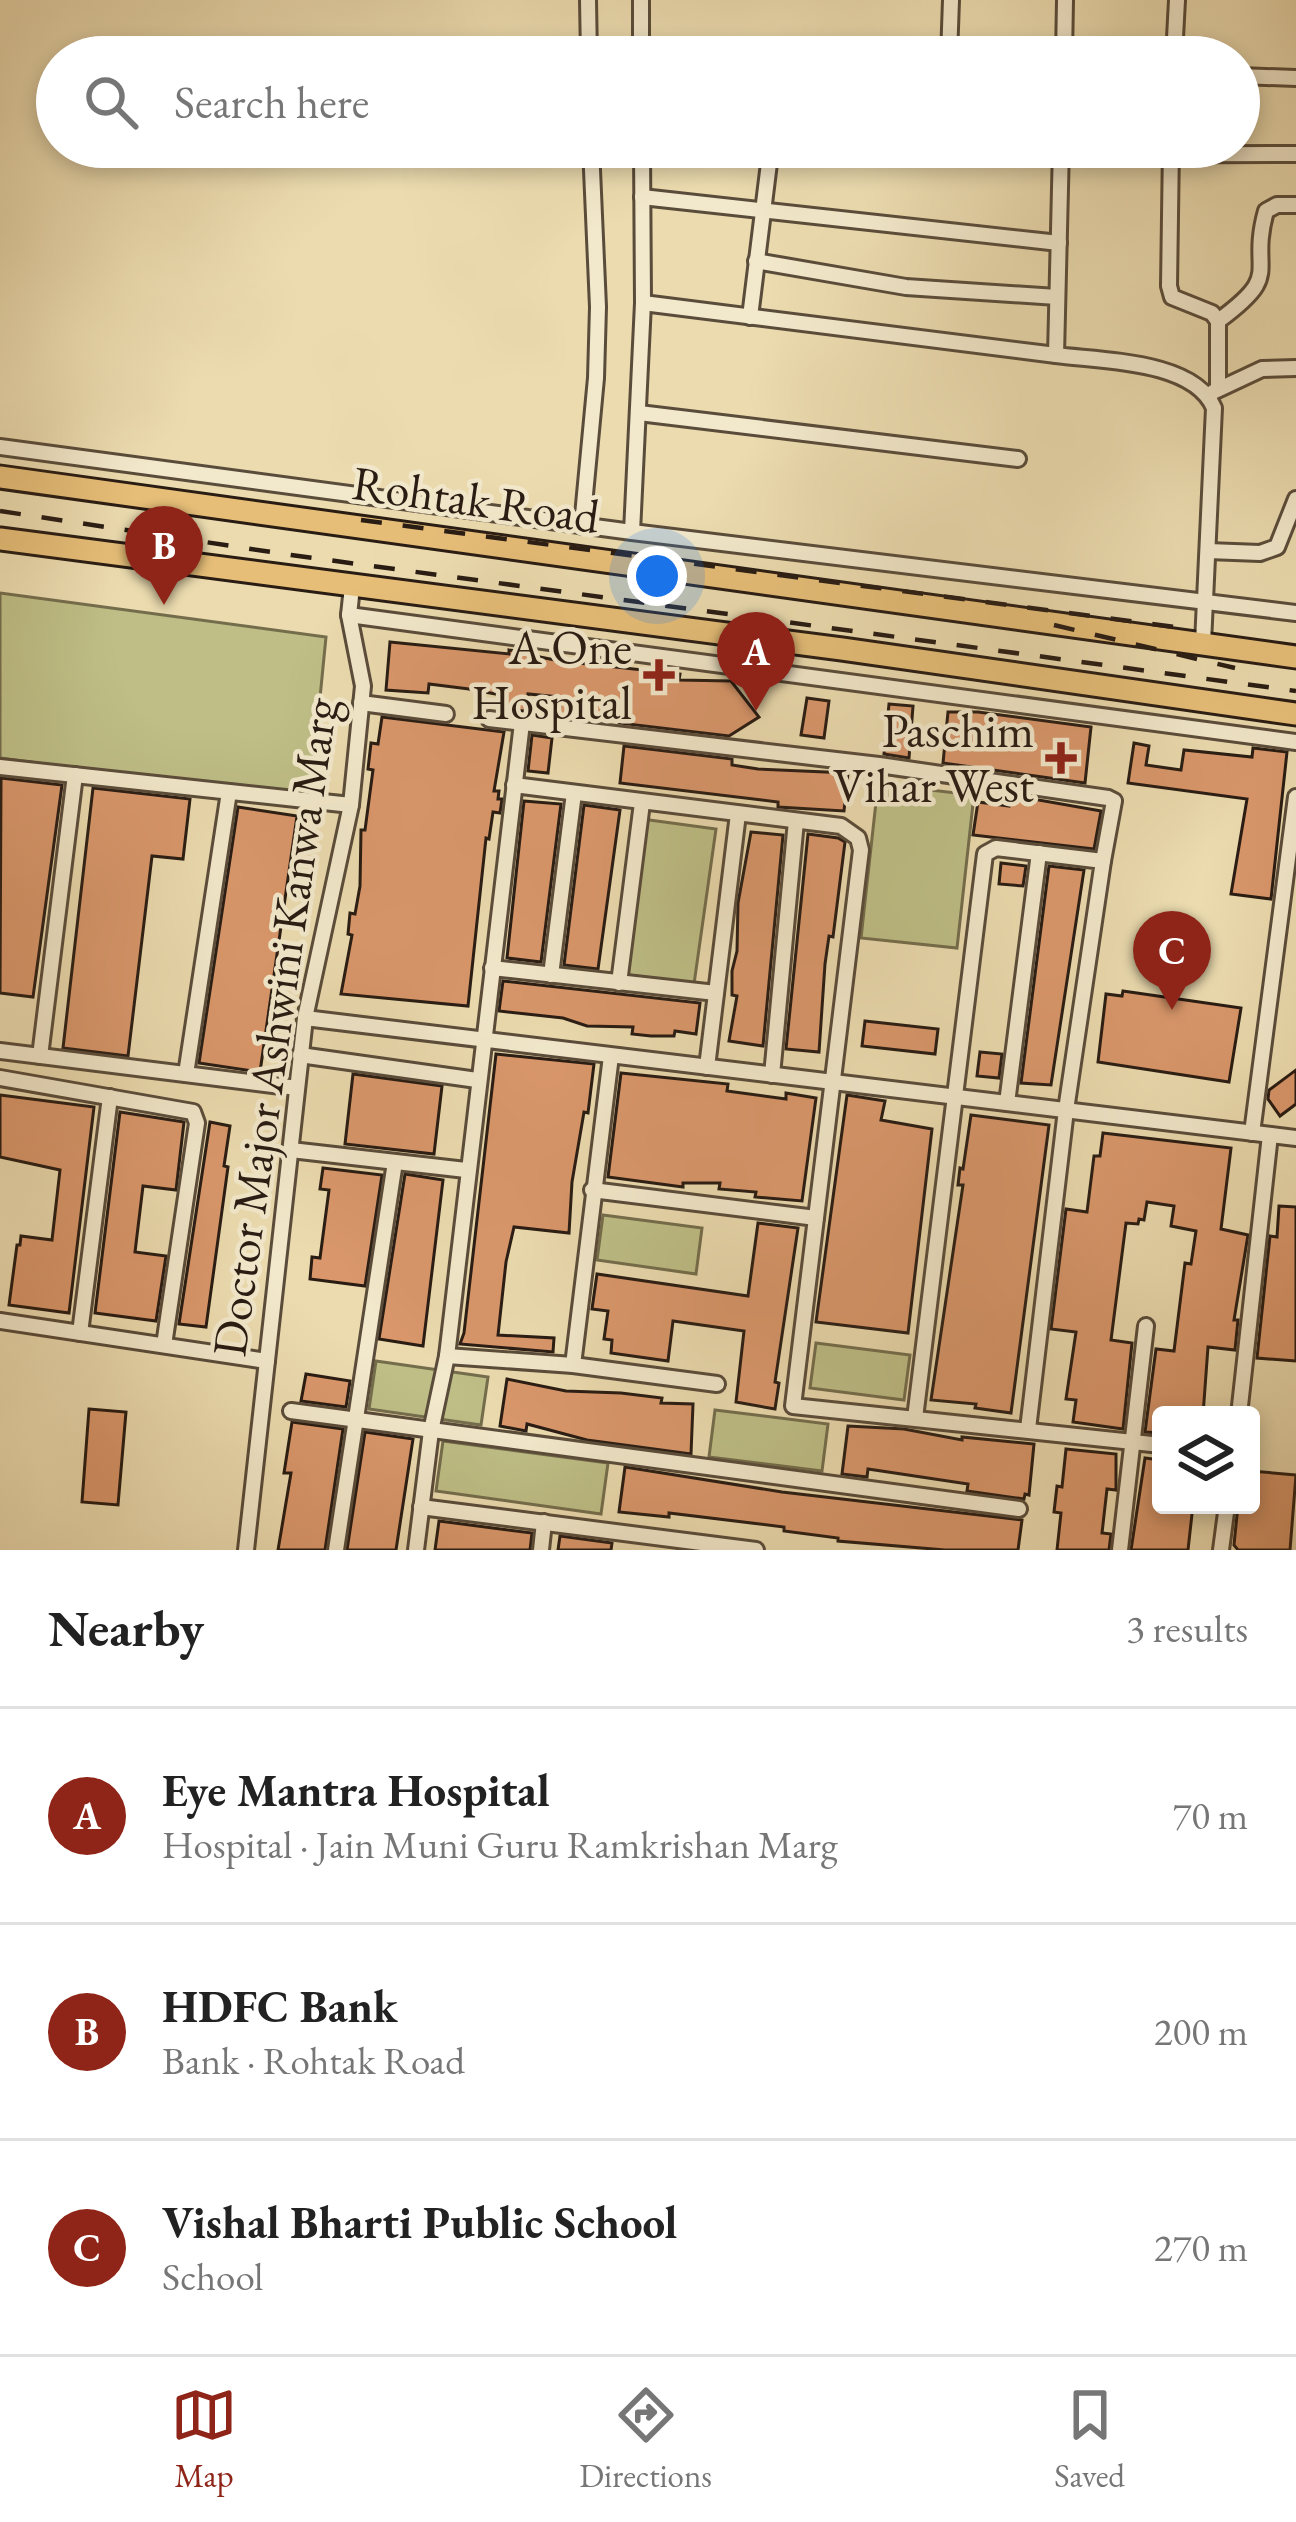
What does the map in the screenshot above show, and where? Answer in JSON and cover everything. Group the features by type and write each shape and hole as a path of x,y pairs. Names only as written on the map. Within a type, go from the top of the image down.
{"main road":[{"name":"Rohtak Road","path":"0,477 1296,657"},
{"path":"0,539 842,649 1296,714"}],"street":[{"path":"588,0 589,36"},
{"path":"641,0 641,36"},
{"path":"950,36 951,0"},
{"path":"1064,36 1065,0"},
{"path":"1175,36 1177,0"},
{"path":"1260,76 1296,77"},
{"path":"1260,153 1296,154"},
{"path":"582,526 598,307 592,168"},
{"path":"632,532 643,303 642,168"},
{"path":"750,317 768,168"},
{"path":"1056,355 1060,168"},
{"path":"1171,168 1168,286 1172,297 1212,313 1218,321 1203,643"},
{"path":"642,196 1058,243"},
{"path":"1218,321 1248,299 1261,278 1266,212 1296,205"},
{"path":"756,261 906,287 1057,297"},
{"path":"643,303 1160,369 1213,392"},
{"path":"1213,392 1262,369 1296,368"},
{"path":"639,413 1018,459"},
{"path":"0,447 582,526 1296,614"},
{"path":"300,518 303,489"},
{"path":"1208,551 1260,553 1277,548 1296,499"},
{"name":"Doctor Major Ashwini Kanwa Marg","path":"246,1550 305,1018 351,805 362,686 349,615 352,587"},
{"path":"349,615 1296,742"},
{"path":"361,703 446,714"},
{"path":"489,719 879,765 1114,802 1066,1110 1028,1429"},
{"path":"416,1550 430,1431 447,1356 522,724"},
{"path":"0,766 351,805"},
{"path":"40,1056 75,775"},
{"path":"514,785 841,826 858,838 861,850 793,1406 1152,1444"},
{"path":"186,1074 229,792"},
{"path":"551,975 574,794"},
{"path":"1252,1133 1296,797"},
{"path":"619,983 642,803"},
{"path":"707,1067 738,814"},
{"path":"772,1075 796,820"},
{"path":"915,1418 986,854 996,848 1103,861"},
{"path":"1007,1103 1039,853"},
{"path":"492,968 716,993"},
{"path":"305,1018 1296,1138"},
{"path":"0,1051 297,1088"},
{"path":"300,1055 478,1080"},
{"path":"573,1365 611,1056"},
{"path":"0,1078 194,1112 197,1123 164,1346"},
{"path":"80,1333 110,1097"},
{"path":"1240,1406 1270,1135"},
{"path":"291,1150 466,1171"},
{"path":"336,1550 394,1162"},
{"path":"592,1190 816,1218"},
{"path":"0,1321 267,1361"},
{"path":"1120,1550 1146,1326"},
{"path":"447,1356 573,1365 717,1384"},
{"path":"291,1411 1019,1509"},
{"path":"421,1507 544,1522 646,1543 756,1550"},
{"path":"1221,1550 1226,1514"},
{"path":"541,1550 544,1522"}],"green space":[{"path":"0,593 326,637 310,799 0,758"},
{"path":"878,784 974,795 957,948 861,938"},
{"path":"642,819 716,829 694,984 621,974"},
{"path":"603,1215 702,1228 696,1274 597,1260"},
{"path":"816,1343 910,1355 904,1400 810,1388"},
{"path":"376,1361 488,1377 481,1425 369,1409"},
{"path":"715,1410 828,1424 822,1471 709,1457"},
{"path":"443,1441 608,1463 601,1514 436,1491"}],"building":[{"path":"390,642 531,652 560,661 680,674 679,680 731,681 759,717 729,736 619,723 619,719 559,716 561,697 528,694 527,711 505,710 506,696 469,689 429,684 428,693 386,690"},
{"path":"807,698 829,701 824,738 801,735"},
{"path":"889,704 913,706 909,758 884,754"},
{"path":"948,712 1091,727 1085,783 943,763"},
{"path":"382,717 504,732 494,791 502,799 486,838 468,1006 341,994 352,935 348,934 350,913 355,914 360,886 361,830 365,830 373,770 368,769 371,743 378,744"},
{"path":"532,735 552,738 548,773 528,771"},
{"path":"1134,743 1149,746 1146,765 1181,770 1184,750 1252,757 1253,748 1287,752 1271,899 1231,894 1247,799 1128,783"},
{"path":"624,746 732,759 732,765 758,769 848,773 844,811 778,807 778,802 620,783"},
{"path":"1,778 62,785 33,997 0,993"},
{"path":"93,788 190,799 183,859 152,856 128,1056 63,1048"},
{"path":"1010,795 1101,811 1094,849 973,835 978,802 1009,806"},
{"path":"524,801 561,804 541,962 507,958"},
{"path":"584,805 620,810 598,969 564,965"},
{"path":"238,807 297,816 260,1072 199,1063"},
{"path":"751,832 783,835 763,1046 729,1041 737,996 732,995 732,971 738,903"},
{"path":"808,834 845,842 825,964 819,1052 786,1049"},
{"path":"1001,863 1026,866 1023,886 999,884"},
{"path":"1049,866 1084,870 1051,1085 1021,1083"},
{"path":"503,981 700,1003 696,1034 632,1034 633,1027 587,1026 563,1018 499,1011"},
{"path":"1123,991 1241,1008 1229,1082 1098,1062 1106,994 1122,996"},
{"path":"865,1021 938,1029 935,1054 862,1046"},
{"path":"980,1052 1002,1054 999,1078 977,1076"},
{"path":"496,1054 594,1064 572,1182 569,1233 514,1227 506,1262 498,1335 554,1338 553,1352 460,1344"},
{"path":"1296,1070 1296,1104 1280,1116 1268,1099 1269,1090"},
{"path":"621,1073 728,1084 727,1091 786,1099 786,1093 816,1098 802,1201 755,1197 756,1192 719,1189 720,1183 683,1183 683,1187 608,1177"},
{"path":"353,1074 442,1086 434,1154 345,1144"},
{"path":"0,1095 94,1107 69,1313 9,1305 21,1236 52,1240 60,1170 0,1157"},
{"path":"847,1095 885,1101 881,1120 932,1129 908,1333 816,1322"},
{"path":"120,1112 184,1122 176,1190 143,1186 135,1252 166,1256 156,1321 95,1313"},
{"path":"971,1115 1049,1125 1011,1413 931,1400"},
{"path":"210,1122 230,1126 206,1327 179,1324"},
{"path":"1103,1133 1231,1148 1221,1229 1248,1235 1234,1320 1238,1320 1235,1350 1208,1347 1204,1406 1152,1406 1152,1432 1145,1432 1156,1349 1174,1351 1185,1263 1191,1264 1196,1231 1171,1226 1174,1206 1147,1202 1144,1220 1126,1223 1111,1340 1132,1343 1123,1429 1073,1422 1076,1400 1066,1399 1076,1332 1051,1329 1066,1209 1087,1212 1094,1156 1100,1156"},
{"path":"323,1168 382,1175 365,1286 310,1279 312,1257 320,1258 329,1190 320,1189"},
{"path":"405,1174 443,1180 423,1346 379,1339"},
{"path":"1279,1206 1296,1207 1296,1361 1257,1358 1270,1236 1277,1237"},
{"path":"758,1223 798,1228 775,1409 736,1402 744,1331 673,1321 668,1361 611,1353 612,1340 604,1339 608,1311 592,1309 597,1274 748,1296"},
{"path":"306,1374 350,1381 346,1407 301,1401"},
{"path":"507,1379 566,1391 621,1393 662,1398 661,1403 693,1404 691,1454 587,1440 527,1424 526,1431 500,1426"},
{"path":"89,1409 126,1412 118,1505 82,1502"},
{"path":"292,1422 343,1429 325,1550 278,1550 291,1473 284,1473"},
{"path":"848,1426 1034,1444 1029,1495 1024,1499 967,1491 968,1484 868,1469 867,1477 842,1474"},
{"path":"365,1432 413,1439 396,1550 347,1550"},
{"path":"1066,1449 1116,1454 1116,1490 1107,1489 1102,1533 1111,1534 1109,1550 1057,1550 1061,1513 1054,1512"},
{"path":"1145,1458 1152,1459 1152,1514 1192,1514 1188,1550 1131,1550"},
{"path":"625,1467 782,1492 1022,1520 1018,1550 945,1550 838,1541 784,1531 784,1527 619,1512"},
{"path":"1260,1472 1296,1475 1290,1550 1238,1550 1234,1545 1237,1514 1260,1514"},
{"path":"439,1521 532,1533 530,1550 435,1550"},
{"path":"560,1536 612,1543 611,1550 558,1550"}],"railway":[{"path":"0,511 1296,691"},
{"path":"361,520 1183,628"},
{"path":"1054,625 1235,668"}],"place":[{"name":"HDFC Bank","path":"164,605"},
{"name":"A One Hospital","path":"659,675"},
{"name":"Eye Mantra Hospital","path":"756,711"},
{"name":"Paschim Vihar West","path":"1061,758"},
{"name":"Vishal Bharti Public School","path":"1172,1010"}]}
